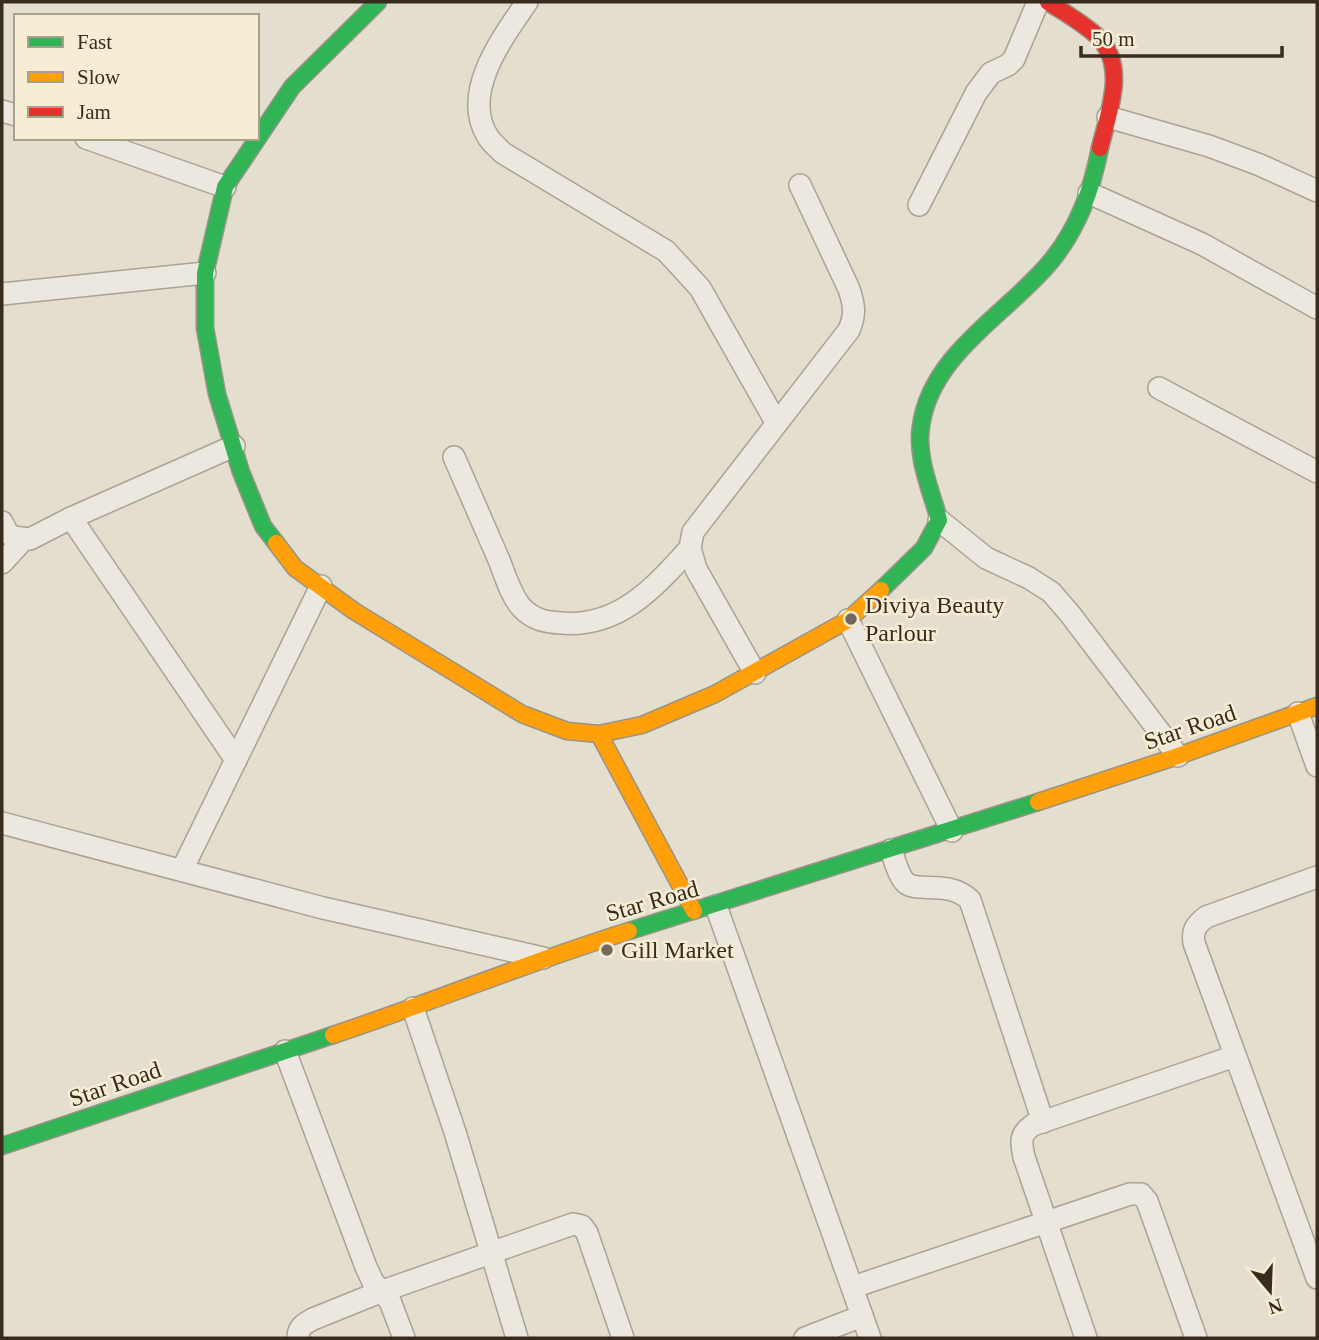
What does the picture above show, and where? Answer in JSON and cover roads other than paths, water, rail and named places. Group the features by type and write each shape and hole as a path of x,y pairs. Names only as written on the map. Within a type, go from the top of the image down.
{"street":[{"path":"259,137 292,88 378,2"},
{"path":"527,2 495,48 480,86 480,113 487,136 502,153 666,251 700,288 776,422"},
{"path":"919,205 976,93 991,74 1014,59 1038,2"},
{"path":"1048,2 1104,44 1112,60 1114,79 1108,117 1089,193 1071,232 1049,264 957,356 937,382 924,410 918,438 939,520 986,558 1030,578 1051,592 1178,756"},
{"path":"1108,117 1209,146 1317,191"},
{"path":"92,140 225,187"},
{"path":"257,140 225,187 205,273 205,328 217,394 241,472 263,526 295,568 354,611 522,714 567,731 599,734 642,725 715,694 848,620 924,548 939,520"},
{"path":"755,673 696,569 690,548 693,532 849,330 855,318 849,289 800,186"},
{"path":"1089,193 1202,244 1317,307"},
{"path":"2,294 205,273"},
{"path":"1158,388 1317,472"},
{"path":"2,522 13,537 30,539 233,446"},
{"path":"454,457 509,585 521,607 540,621 571,624 601,619 627,608 654,588 690,548"},
{"path":"71,518 236,760"},
{"path":"2,563 24,539"},
{"path":"182,870 321,586"},
{"path":"848,620 952,831"},
{"path":"1308,709 1317,766"},
{"name":"Star Road","path":"2,1146 413,1008 543,958 952,831 1178,756 1308,709"},
{"path":"599,734 694,911"},
{"path":"2,823 323,908 543,958"},
{"path":"891,850 900,876 906,884 960,891 970,900 1043,1122"},
{"path":"1317,877 1206,917 1196,925 1193,934 1194,943 1317,1278"},
{"path":"716,906 870,1338"},
{"path":"413,1008 517,1338"},
{"path":"285,1051 366,1267 380,1293 390,1301 404,1338"},
{"path":"1086,1338 1024,1157 1021,1142 1024,1132 1043,1122 1235,1056"},
{"path":"853,1287 1130,1194 1140,1194 1147,1201 1196,1338"},
{"path":"298,1338 298,1331 304,1324 380,1293 573,1224 582,1226 587,1233 623,1338"},
{"path":"805,1338 862,1316"}],"place":[{"name":"Diviya Beauty Parlour","path":"851,619"},
{"name":"Gill Market","path":"607,950"}]}
